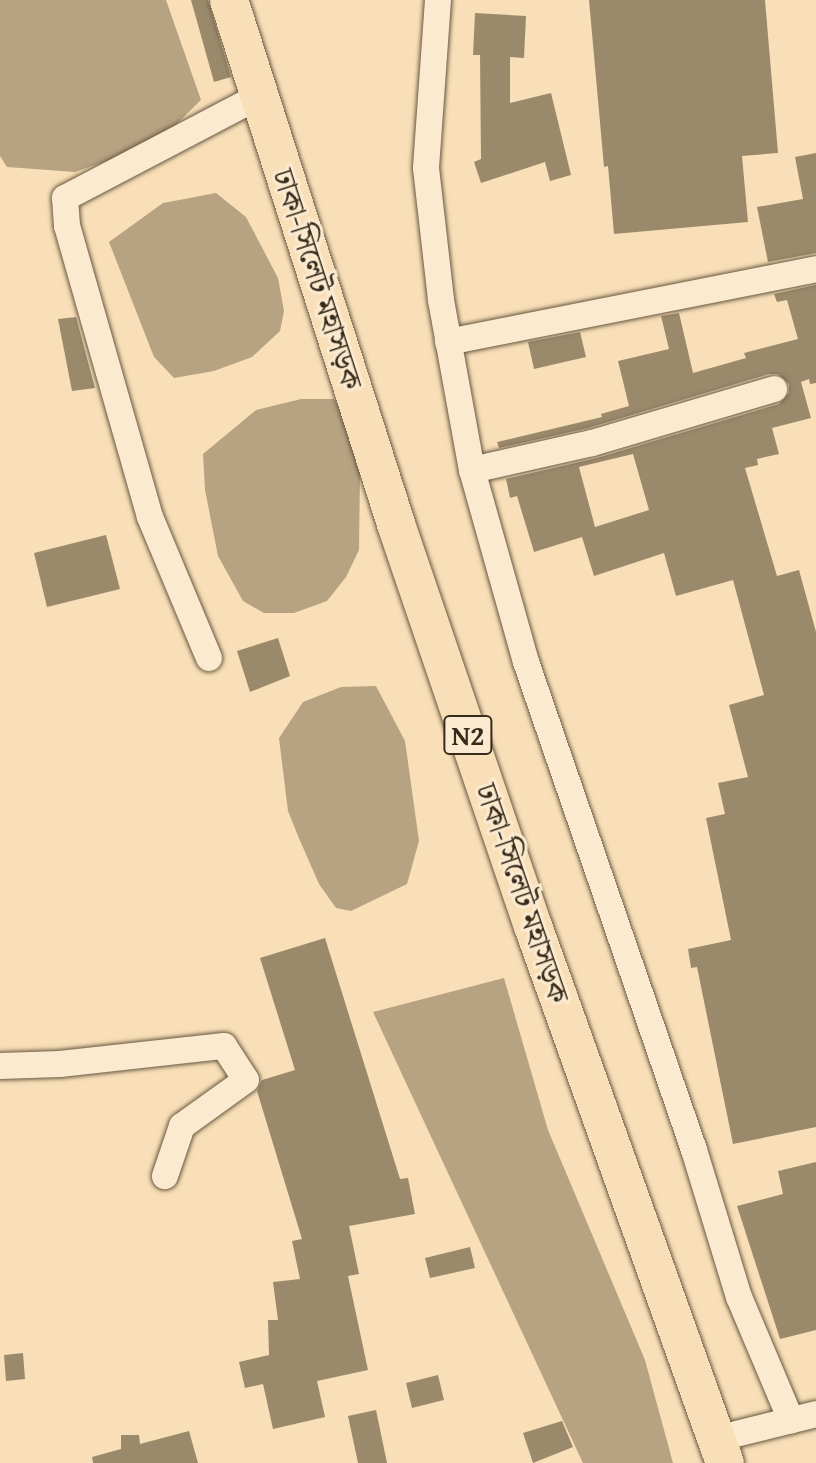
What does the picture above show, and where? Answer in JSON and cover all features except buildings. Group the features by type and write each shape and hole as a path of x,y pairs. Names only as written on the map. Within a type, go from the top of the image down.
{"highway":[{"name":"ঢাকা-সিলেট মহাসড়ক","path":"229,0 401,539 720,1451"}],"street":[{"path":"438,0 426,168 448,342 472,470 526,662 694,1150 739,1297 804,1417 720,1451"},
{"path":"209,658 150,517 67,226 65,198 259,96"},
{"path":"448,342 816,269"},
{"path":"472,470 592,443 774,389"},
{"path":"0,1066 60,1064 224,1046 246,1080 182,1126 165,1176"}],"shaded area":[{"path":"0,0 166,0 201,100 156,144 75,172 7,167 0,156"},
{"path":"216,193 246,217 278,278 284,311 280,331 252,357 214,371 174,378 154,357 109,242 163,203"},
{"path":"301,399 334,399 351,426 360,473 359,550 346,577 327,601 294,613 264,613 243,601 218,556 205,490 203,454 256,410"},
{"path":"376,686 405,741 419,841 407,884 351,911 336,908 319,884 298,836 288,811 279,738 303,702 341,687"},
{"path":"504,978 548,1130 645,1360 673,1463 583,1463 373,1012"}]}
